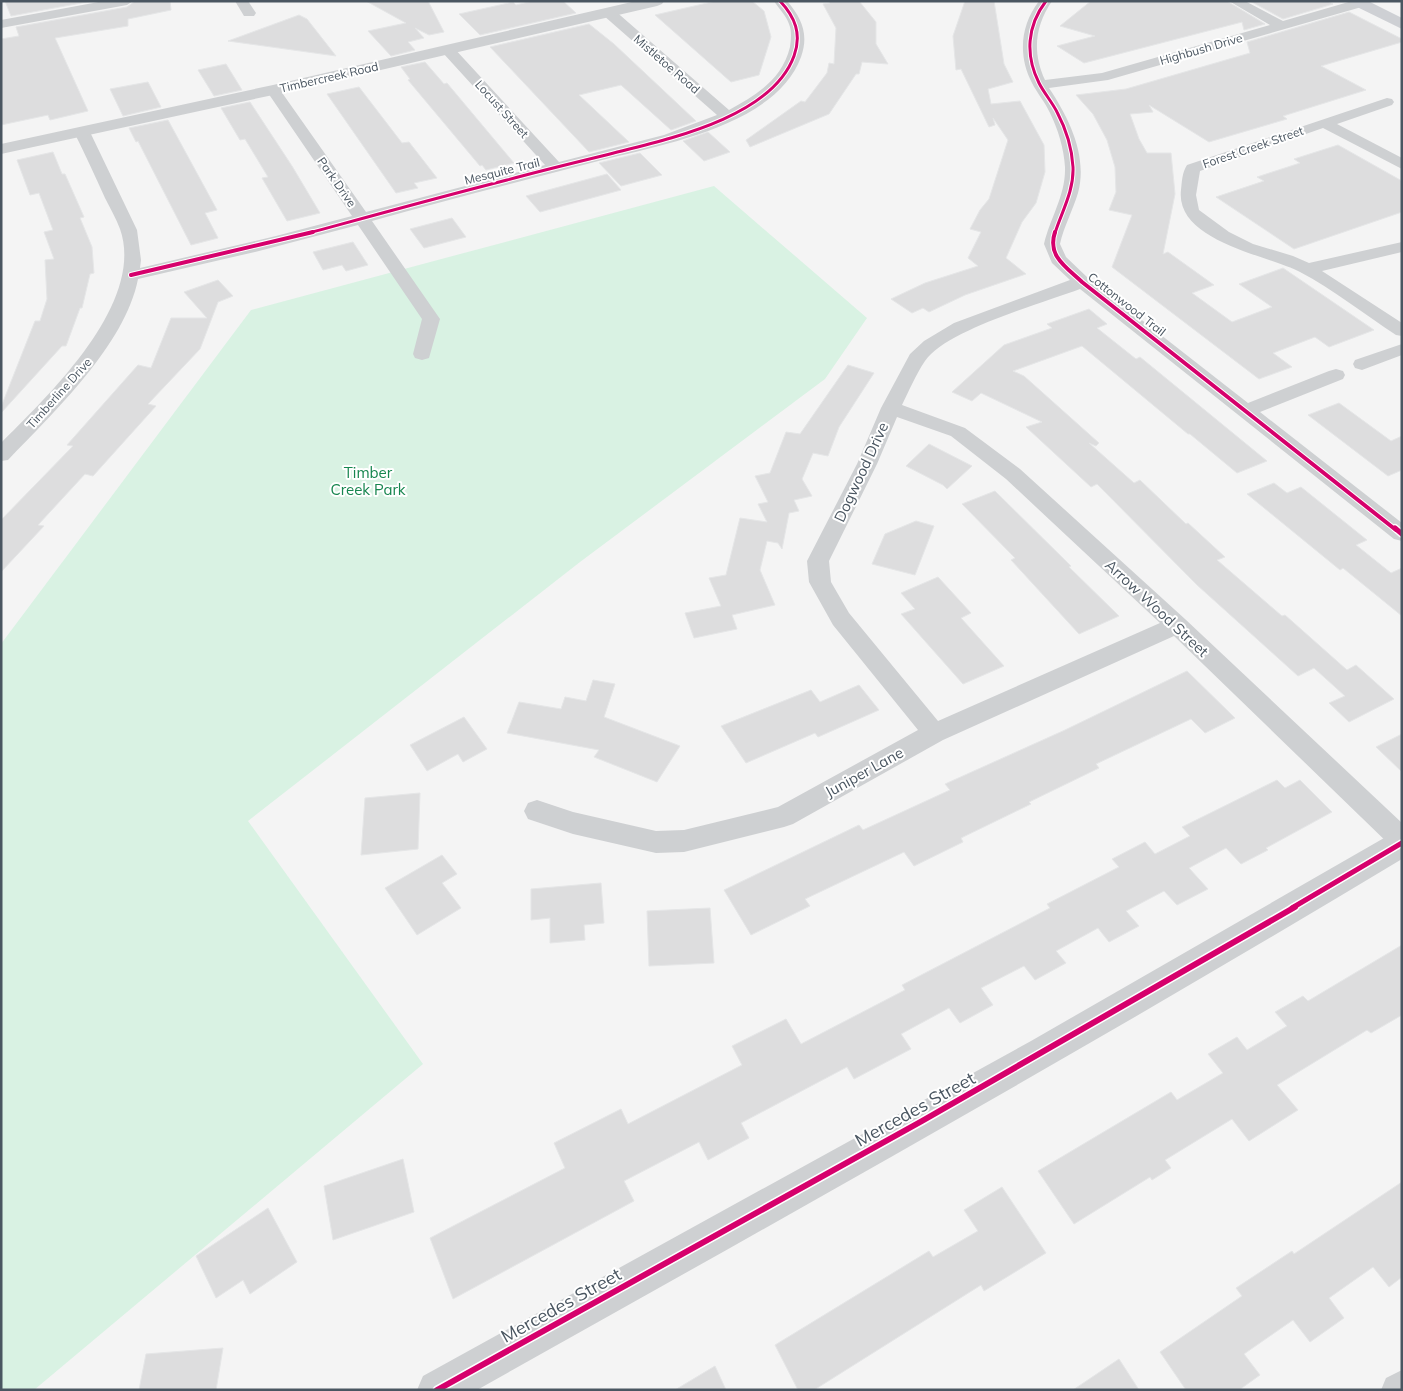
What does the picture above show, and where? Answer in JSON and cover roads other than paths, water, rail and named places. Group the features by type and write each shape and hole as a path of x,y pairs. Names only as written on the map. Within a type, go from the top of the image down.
{"main road":[{"path":"1358,2 1402,24"}],"street":[{"path":"1,24 127,1"},
{"path":"240,1 249,13"},
{"name":"Timbercreek Road","path":"1,149 274,90 657,1"},
{"name":"Mesquite Trail","path":"131,275 299,235 648,144 682,134 727,116 774,88 784,76 794,56 798,35 796,26 780,1"},
{"name":"Cottonwood Trail","path":"1046,1 1033,22 1030,34 1029,59 1040,85 1058,115 1070,151 1074,175 1064,212 1052,244 1058,259 1082,282 1402,534"},
{"path":"1235,1 1282,26"},
{"name":"Highbush Drive","path":"1040,85 1103,77 1282,26 1358,2"},
{"name":"Mistletoe Road","path":"608,12 727,116"},
{"name":"Locust Street","path":"448,50 556,168"},
{"name":"Park Drive","path":"274,90 431,319 422,354"},
{"name":"Forest Creek Street","path":"1387,102 1193,168 1190,175 1188,195 1191,210 1198,218 1223,236 1247,248 1287,260 1307,269 1402,331"},
{"path":"1324,124 1402,164"},
{"name":"Timberline Drive","path":"1,455 92,356 121,307 131,275 135,258 134,244 82,132"},
{"path":"1307,269 1402,246"},
{"name":"Dogwood Drive","path":"934,733 841,619 820,582 818,561 867,464 891,408 917,358 930,345 960,327 1082,282"},
{"path":"1362,364 1402,349"},
{"path":"1246,410 1336,375"},
{"name":"Arrow Wood Street","path":"891,408 958,432 1013,474 1176,625 1402,842"},
{"name":"Juniper Lane","path":"538,811 572,823 656,842 684,841 784,816 934,733 1176,625"},
{"name":"Mercedes Street","path":"436,1390 1237,943 1402,842"},
{"path":"1398,1390 1402,1387"}],"park label":[{"name":"Timber Creek Park","path":"368,480"}]}
